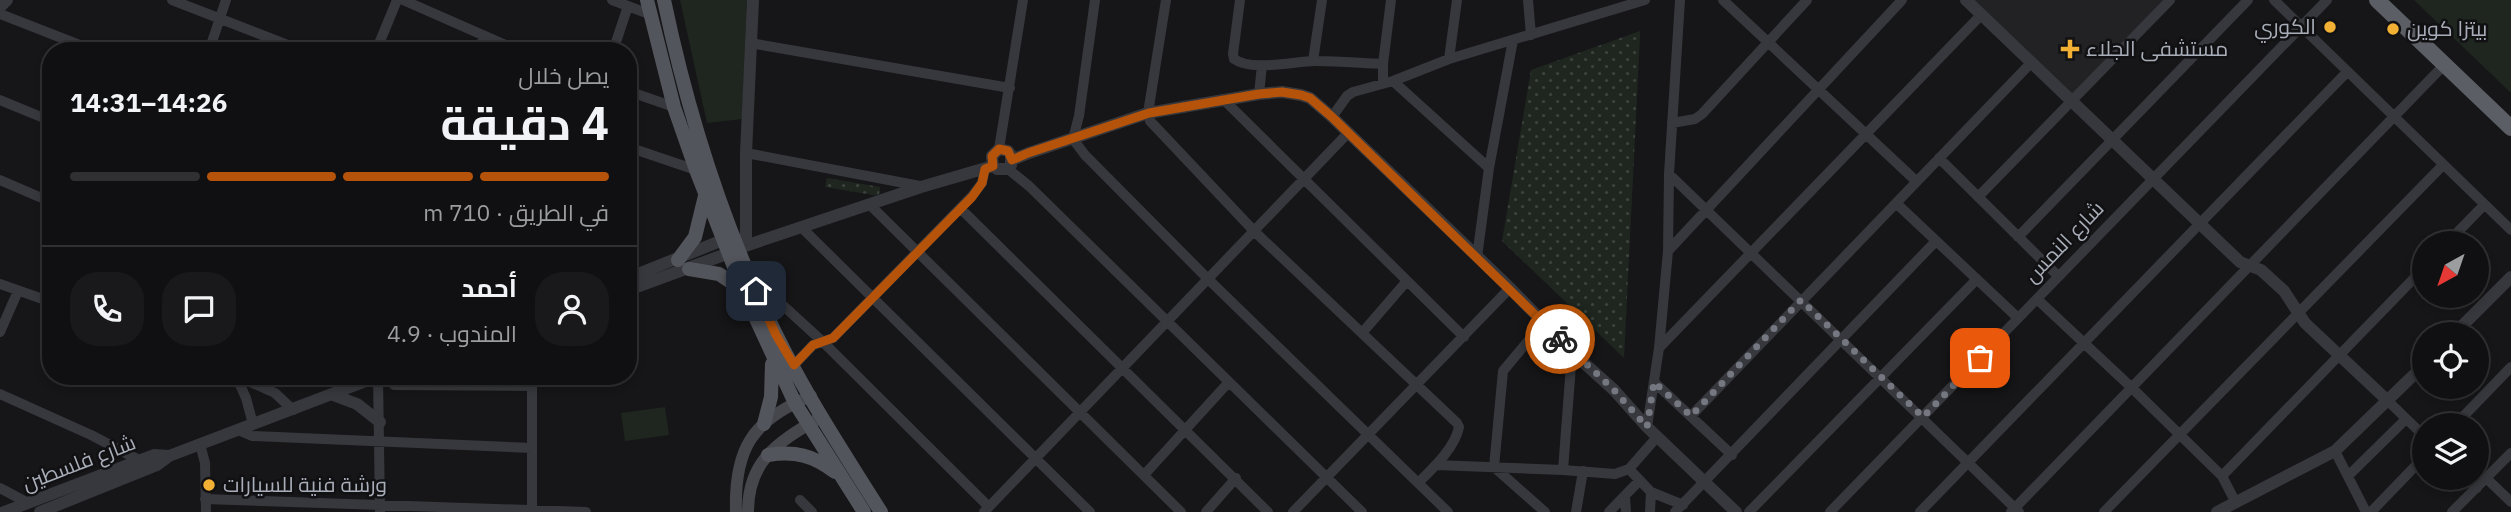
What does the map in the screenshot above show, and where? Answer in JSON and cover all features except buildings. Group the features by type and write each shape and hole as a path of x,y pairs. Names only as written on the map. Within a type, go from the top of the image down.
{"highway":[{"path":"2377,0 2446,63 2511,128"},
{"path":"2391,0 2511,116"}],"main road":[{"path":"664,0 692,111 734,247 744,292 795,402 864,512"},
{"path":"648,7 674,107 705,195 750,275 768,319 881,512"},
{"path":"705,195 695,237 683,264 719,274 744,292"},
{"path":"764,424 773,383 771,355"},
{"path":"736,512 738,464 744,450 764,424 795,402 811,396"},
{"path":"748,512 752,478 768,455 781,442 823,416"},
{"path":"768,455 801,454 817,460 840,476"}],"street":[{"path":"0,7 7,0"},
{"path":"172,0 280,42"},
{"path":"212,42 226,0"},
{"path":"380,42 397,0"},
{"path":"403,0 496,42"},
{"path":"612,0 628,6 648,7"},
{"path":"734,247 746,153 753,0"},
{"path":"794,365 813,345 833,338 982,183 992,156 999,149 1023,0"},
{"path":"1073,139 1079,116 1095,0"},
{"path":"1166,0 1149,113 1154,128 1254,231 1454,419 1459,427 1457,435 1436,465 1418,483"},
{"path":"1240,0 1233,47 1234,59 1241,63 1262,65 1313,61 1383,64"},
{"path":"1313,61 1322,0"},
{"path":"1391,0 1383,64 1388,82 1489,168"},
{"path":"1449,59 1457,0"},
{"path":"1528,0 1531,35"},
{"path":"1599,12 1601,0"},
{"path":"1332,117 1353,92 1449,59 1645,0"},
{"path":"1647,427 1659,348 1668,251 1672,122 1680,0"},
{"path":"1723,0 1916,180"},
{"path":"1672,122 1695,119 1702,114 1807,0"},
{"path":"1668,251 1902,0"},
{"path":"1966,0 2240,262 2262,270 2284,291 2305,323 2412,425"},
{"path":"1978,197 2170,0"},
{"path":"2018,237 2248,0"},
{"path":"2274,0 2511,230"},
{"name":"شارع النمس","path":"1830,512 2327,0"},
{"path":"616,42 628,6"},
{"path":"0,14 72,42"},
{"path":"1659,348 1981,15"},
{"path":"482,42 484,37"},
{"path":"1477,257 1489,168 1513,40"},
{"path":"750,43 1010,88"},
{"path":"1691,416 2031,63"},
{"path":"1670,174 1969,461 2015,511 2446,63"},
{"path":"1259,94 1262,65"},
{"path":"1920,512 2347,72"},
{"path":"637,276 683,264 989,167 1002,170 1028,153 1149,113 1259,94 1282,92 1301,95 1310,98 1332,117 1510,288 1572,352 1614,390 1657,437 1736,512"},
{"path":"637,94 674,107"},
{"path":"1223,99 1464,337"},
{"path":"0,100 42,117"},
{"path":"750,275 823,342 987,509 1348,133"},
{"path":"1073,139 1085,155 1208,279 1448,512"},
{"path":"999,149 1008,151 1010,164 1029,186 1362,512"},
{"path":"637,150 696,170"},
{"path":"746,153 921,187"},
{"path":"1938,158 2058,276"},
{"path":"2104,512 2443,165"},
{"path":"0,180 42,198"},
{"path":"1895,203 2018,318"},
{"path":"869,204 1181,512"},
{"path":"2459,231 2484,205"},
{"path":"960,208 1268,512"},
{"path":"801,227 1090,512"},
{"path":"1629,469 1651,492 1679,508 1936,241"},
{"path":"637,286 683,264"},
{"path":"2466,322 2511,277"},
{"path":"1749,512 1976,279"},
{"path":"2222,476 2412,280"},
{"path":"1362,333 1406,282"},
{"path":"0,284 42,299"},
{"path":"1293,512 1510,288"},
{"path":"0,332 18,291"},
{"path":"2037,299 2222,476 2236,503"},
{"path":"1494,467 1503,371 1544,322"},
{"path":"1563,470 1572,352"},
{"path":"2467,413 2511,367"},
{"path":"2217,512 2335,451 2412,377"},
{"path":"1654,382 1732,455"},
{"path":"1144,475 1228,383"},
{"path":"241,385 253,424"},
{"path":"257,385 275,393 293,410"},
{"name":"شارع فلسطين","path":"40,512 158,465 169,456 357,385"},
{"path":"379,385 380,508"},
{"path":"532,385 532,511"},
{"path":"0,394 139,460"},
{"path":"333,395 357,404 380,422"},
{"path":"2348,477 2406,419"},
{"path":"238,430 252,436 532,449"},
{"path":"1436,465 1615,474 1629,469 1657,437"},
{"path":"201,444 205,463 205,512"},
{"path":"2335,451 2369,512 2412,469"},
{"path":"2489,475 2511,453"},
{"name":"شارع فلسطين","path":"4,512 139,460 158,454 169,456"},
{"path":"1494,467 1545,512"},
{"path":"1576,512 1583,471"},
{"path":"1206,512 1236,478"},
{"path":"1609,512 1639,481"},
{"path":"2489,481 2511,502"},
{"path":"0,488 28,503"},
{"path":"2452,512 2475,490"},
{"path":"1650,512 1651,492"},
{"path":"1625,496 1626,512"},
{"path":"205,499 380,508 586,512"},
{"path":"800,500 812,512"}],"shaded area":[{"path":"680,0 747,0 742,119 707,123"},
{"name":"مستشفى الجلاء","path":"1972,0 2163,0 2072,94"},
{"path":"2414,0 2511,0 2511,93"},
{"path":"1640,31 1624,358 1502,241 1531,70"},
{"path":"827,178 880,187 879,196 825,187"},
{"path":"665,407 669,435 625,441 621,413"}],"way so far":[{"path":"1560,339 1614,390 1647,427 1654,382 1691,416 1801,300 1923,417 1980,358"}],"place":[{"name":"الكوري","path":"2330,27"},
{"name":"بيتزا كوين","path":"2393,29"},
{"name":"مستشفى الجلاء","path":"2070,49"},
{"name":"ورشة فنية للسيارات","path":"209,485"}],"route":[{"path":"756,291 776,335 794,365 813,345 833,338 972,197 982,183 985,169 993,166 992,156 999,149 1008,151 1012,160 1149,113 1223,99 1282,92 1310,98 1332,117 1560,339"}]}
